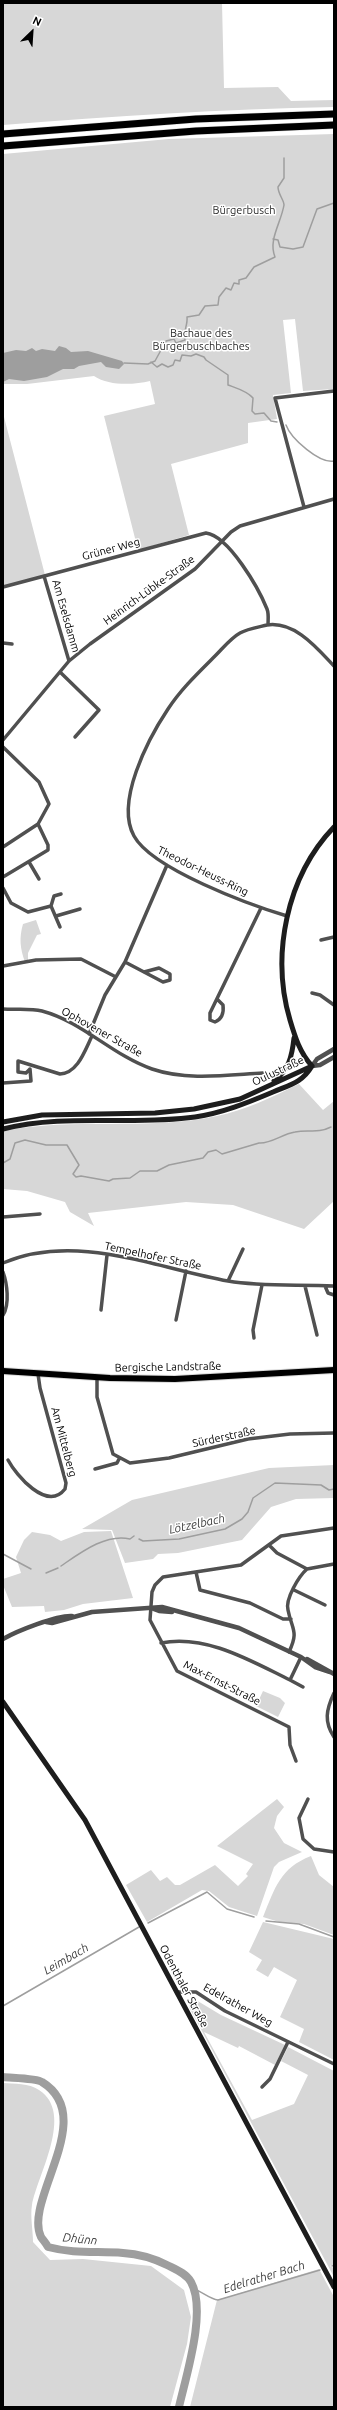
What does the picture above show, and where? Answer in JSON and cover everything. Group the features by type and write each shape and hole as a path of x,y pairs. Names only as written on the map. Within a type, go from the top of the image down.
{"highway":[{"path":"3,134 196,119 334,114"},
{"path":"3,146 196,131 334,125"}],"main road":[{"path":"312,1066 304,1057 295,1037 285,1005 281,969 287,916 304,872 326,836 334,827"},
{"path":"231,1101 261,1088 278,1078 290,1061 295,1037"},
{"name":"Oulustraße","path":"3,1122 42,1115 155,1113 194,1109 231,1101 259,1092 312,1066"},
{"name":"Oulustraße","path":"3,1129 32,1122 165,1119 219,1112 287,1087 301,1080 312,1066"},
{"name":"Bergische Landstraße","path":"3,1371 175,1380 334,1370"},
{"name":"Odenthaler Straße","path":"3,1702 85,1820 334,2287"}],"street":[{"path":"304,506 274,398 334,391"},
{"name":"Heinrich-Lübke-Straße","path":"3,740 70,661 90,644 195,570 222,541 240,526 304,506 334,499"},
{"name":"Grüner Weg","path":"3,587 206,533 213,534 222,541"},
{"path":"222,541 234,553 261,597 268,611 268,625 299,634 308,640 334,666"},
{"name":"Am Eselsdamm","path":"44,576 70,661"},
{"name":"Theodor-Heuss-Ring","path":"268,625 241,632 232,639 183,689 157,728 130,788 127,816 134,836 146,851 167,865 261,908 287,916"},
{"path":"3,643 12,644"},
{"path":"60,672 99,710 74,737"},
{"path":"3,747 39,782 47,796 49,804 38,824 3,847"},
{"path":"3,877 48,850 38,824"},
{"path":"29,862 39,879"},
{"path":"32,1064 26,1073 18,1072 18,1061 32,1064 60,1074 67,1073 77,1065 91,1035 100,1006 125,962 167,865"},
{"path":"3,888 12,903 28,912 50,906"},
{"path":"50,906 54,896 61,894"},
{"path":"50,906 60,927"},
{"path":"218,1000 223,1006 224,1012 220,1020 215,1022 210,1020 210,1014 261,908"},
{"path":"56,916 80,909"},
{"path":"321,940 334,937"},
{"path":"3,966 36,960 81,959 116,977"},
{"path":"125,962 144,972 163,982 170,980 170,974 159,968 144,972"},
{"path":"312,993 320,995 334,1006"},
{"name":"Ophovener Straße","path":"3,1009 41,1011 67,1020 116,1052 151,1069 170,1074 199,1076 263,1074"},
{"path":"312,1066 317,1059 334,1049"},
{"path":"312,1066 320,1065 334,1057"},
{"path":"3,1083 31,1081 30,1069"},
{"path":"3,1217 40,1214"},
{"path":"228,1281 242,1248"},
{"name":"Tempelhofer Straße","path":"3,1263 26,1255 57,1251 107,1255 228,1281 262,1285 334,1286"},
{"path":"101,1310 107,1255"},
{"path":"176,1320 186,1271"},
{"path":"3,1272 7,1286 6,1311 3,1314"},
{"path":"254,1338 253,1330 262,1285"},
{"path":"304,1286 317,1335"},
{"path":"325,1286 328,1293 334,1295"},
{"name":"Am Mittelberg","path":"8,1460 13,1469 40,1494 54,1496 65,1490 65,1480 40,1388 38,1374"},
{"path":"95,1469 117,1463 119,1459 113,1454 97,1397 97,1377"},
{"name":"Sürderstraße","path":"119,1459 130,1463 169,1458 248,1439 290,1434 334,1433"},
{"name":"Max-Ernst-Straße","path":"296,1761 290,1745 289,1727 180,1673 174,1668 150,1620 152,1592 159,1580 169,1576 241,1565 286,1535 334,1528"},
{"path":"269,1545 276,1553 307,1569 334,1564"},
{"path":"289,1652 296,1634 288,1606 294,1590 307,1569"},
{"path":"196,1572 200,1590 250,1603 283,1619 291,1619"},
{"path":"294,1590 325,1605"},
{"path":"3,1638 46,1622 52,1623 72,1616 119,1609 151,1608 159,1611 176,1612 239,1628 301,1658 315,1667 332,1673"},
{"path":"161,1643 182,1641 205,1645 236,1654 303,1687"},
{"path":"290,1680 301,1658"},
{"path":"334,1693 327,1712 327,1723 334,1737"},
{"path":"308,1799 300,1818 303,1839 314,1849 334,1852"},
{"name":"Edelrather Weg","path":"177,1992 196,1992 225,2011 334,2064"},
{"path":"262,2087 270,2078 288,2042"}],"green space":[{"path":"3,3 222,3 224,88 278,87 291,101 334,100 334,107 168,113 3,125"},
{"name":"Bürgerbusch","path":"334,134 334,389 303,391 295,319 283,320 291,393 273,395 277,419 248,423 248,443 171,464 189,535 138,550 104,416 155,404 150,381 121,384 107,382 94,376 27,384 3,384 3,154 169,139"},
{"path":"3,413 45,575 3,586"},
{"path":"36,920 41,934 37,935 28,953 28,962 25,962 21,943 23,924"},
{"path":"299,1084 323,1110 334,1101 334,1201 304,1229 233,1205 186,1202 88,1213 94,1226 70,1212 65,1202 27,1191 3,1189 3,1131 57,1125 164,1123 217,1116 259,1103"},
{"path":"334,1465 334,1498 296,1499 271,1507 242,1540 178,1553 158,1554 153,1559 125,1563 112,1530 82,1529 132,1500 269,1468"},
{"path":"111,1531 133,1598 83,1604 64,1610 45,1612 44,1606 12,1607 3,1585 3,1579 21,1573 16,1557 24,1540 32,1532 50,1535 61,1541 84,1532"},
{"path":"263,1691 280,1698 285,1703 278,1717 256,1706"},
{"path":"277,1799 284,1807 277,1816 274,1828 284,1843 302,1852 279,1862 274,1867 257,1916 229,1907 209,1891 202,1890 147,1922 126,1885 151,1870 160,1881 167,1877 175,1885 180,1885 215,1865 238,1886 248,1876 246,1874 253,1864 217,1846"},
{"path":"311,1856 319,1875 334,1887 334,1935 304,1924 279,1922 263,1917 275,1888 285,1873 301,1861"},
{"path":"263,1922 334,1939 334,2060 299,2042 304,2029 280,2017 297,1980 274,1967 268,1977 256,1970 262,1960 249,1952"},
{"path":"190,2000 196,2000 221,2015 285,2045 275,2065 239,2046 238,2048 204,2032 252,2120 294,2104 308,2075 281,2061 288,2047 334,2071 334,2264 330,2266 334,2268 334,2277 189,2007"},
{"path":"3,2083 26,2085 39,2090 49,2100 54,2114 54,2129 51,2145 31,2209 33,2242 50,2260 83,2259 151,2266 184,2290 191,2317 187,2344 170,2407 3,2407"},
{"path":"319,2269 334,2297 334,2407 190,2407 217,2300"}],"shaded area":[{"path":"59,346 66,348 71,352 88,351 122,361 124,364 119,369 106,367 101,362 79,366 74,369 63,369 47,377 24,381 9,379 3,382 3,353 16,350 26,351 32,348 36,351 42,349 55,351"}],"waterway":[{"path":"124,363 148,364 155,361 166,341 174,339 176,343 185,340 187,317 199,315 205,306 218,305 219,297 226,288 231,290 234,283 239,284 239,280 246,278 254,267 275,257 273,251 274,238 284,205 278,187 284,178 284,158"},
{"path":"273,239 278,240 280,247 293,249 303,247 317,209 334,203"},
{"path":"151,362 157,367 162,364 168,367 173,365 175,360 180,361 182,355 191,356 196,354 204,357 228,375 228,385 245,392 253,398 252,411 255,414 264,413 271,421 277,422"},
{"path":"286,425 294,437 314,455 321,459 334,461"},
{"path":"3,1163 10,1159 15,1143 25,1140 46,1145 67,1145 79,1165 73,1174 76,1177 81,1176 109,1181 113,1179 130,1178 140,1171 157,1171 169,1165 203,1158 208,1152 216,1150 222,1154 259,1143 268,1142 290,1133 300,1131 317,1131 331,1127"},
{"name":"Lötzelbach","path":"139,1539 143,1541 179,1539 225,1529 242,1519 248,1512 253,1498 275,1483 321,1485 329,1490 334,1489"},
{"name":"Lötzelbach","path":"61,1566 85,1550 103,1541 121,1538 130,1539 134,1536"},
{"name":"Lötzelbach","path":"3,1554 31,1569"},
{"name":"Lötzelbach","path":"46,1573 58,1568"},
{"name":"Leimbach","path":"148,1923 207,1892 227,1909 254,1917"},
{"name":"Leimbach","path":"266,1921 299,1924 334,1937"},
{"name":"Leimbach","path":"3,2006 139,1927"},
{"name":"Dhünn","path":"3,2077 29,2079 42,2082 58,2097 63,2116 62,2137 42,2202 38,2221 41,2237 48,2247 67,2251 140,2255 156,2260 177,2270 186,2276 191,2282 195,2294 197,2309 196,2326 194,2344 179,2407"},
{"name":"Edelrather Bach","path":"193,2289 218,2300 320,2270"}],"park label":[{"name":"Bachaue des Bürgerbuschbaches","path":"201,339"}]}
